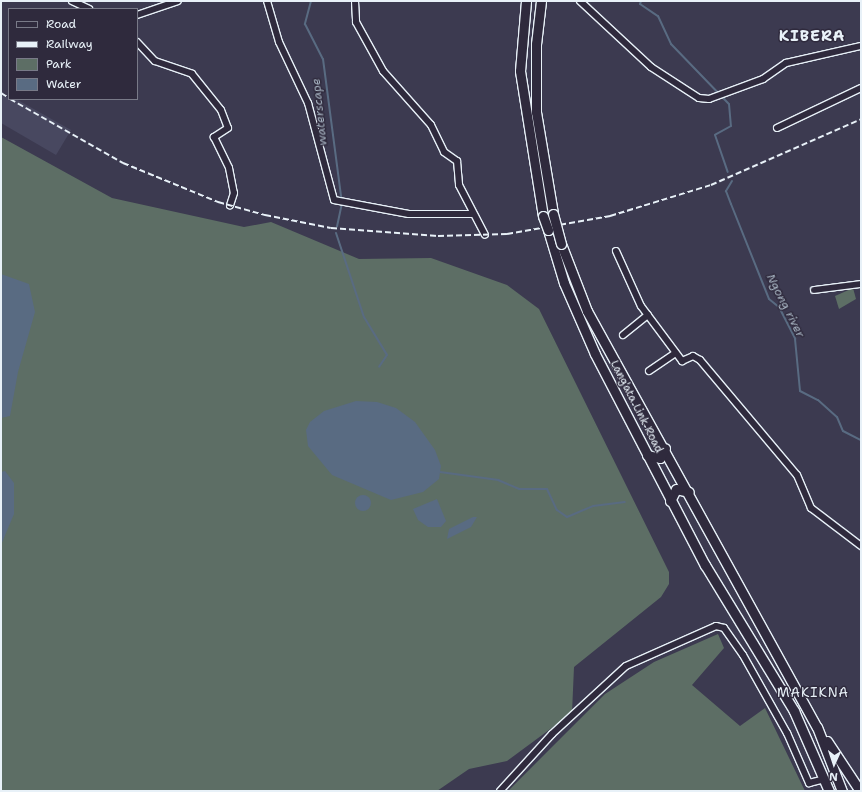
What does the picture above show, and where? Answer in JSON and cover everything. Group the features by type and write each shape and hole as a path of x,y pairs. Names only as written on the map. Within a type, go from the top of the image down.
{"main road":[{"name":"Lang'ata Link Road","path":"526,1 520,71 543,216 551,244 577,316 670,501 705,565 778,682 825,779 829,791"},
{"name":"Lang'ata Link Road","path":"541,1 536,44 536,112 544,172 561,244 587,311 665,448 817,727 842,791"},
{"path":"647,455 660,458 665,448"},
{"path":"670,501 674,490 688,492"},
{"path":"817,727 860,791"}],"street":[{"path":"72,1 87,8"},
{"path":"138,15 178,1"},
{"path":"267,1 279,42 308,103 334,200 409,214 473,214"},
{"path":"355,1 356,22 383,71 431,125 444,152 457,161 459,186 485,235"},
{"path":"580,1 651,67 699,98 709,99 770,76 786,63 861,46"},
{"path":"138,43 155,61 192,74 221,110 228,128 214,137 230,168 234,193 230,205"},
{"path":"777,128 861,88"},
{"path":"616,251 648,315 682,360 693,356 700,360 797,475 811,508 861,546"},
{"path":"814,290 861,284"},
{"path":"623,335 648,315"},
{"path":"648,371 676,352"},
{"path":"500,791 552,734 626,666 716,626 724,628 762,687 809,783 825,779"}],"shaded area":[{"path":"1,90 8,98 8,100 18,100 71,130 56,155 1,123"}],"green space":[{"path":"1,137 112,198 244,227 271,222 359,259 431,258 507,285 539,309 669,572 669,584 661,597 574,667 572,713 507,761 469,769 437,791 1,791"},
{"path":"853,288 856,299 839,309 835,296"},
{"path":"718,634 724,648 692,685 740,726 765,708 805,791 508,791 605,694 654,662"}],"water":[{"path":"1,274 29,284 35,312 18,372 10,416 1,418"},
{"path":"356,401 377,402 396,408 415,422 435,450 441,466 439,479 423,492 391,500 332,475 308,446 306,430 310,422 324,411"},
{"path":"5,471 14,483 14,514 1,545 1,472"},
{"path":"360,495 366,495 371,500 369,509 366,511 360,511 355,506 355,500"},
{"path":"437,499 446,521 441,527 428,527 418,520 413,509"},
{"path":"473,517 477,517 471,527 447,539 449,529"}],"waterway":[{"name":"waterscape","path":"311,1 305,24 323,59 342,203 337,226"},
{"name":"Ngong river","path":"641,1 640,4 658,16 671,44 729,104 731,126 715,135 728,172"},
{"name":"Ngong river","path":"732,181 726,191 731,204 769,299 779,307 795,339 800,391 818,400 837,417 843,431 861,440"},
{"name":"waterscape","path":"336,233 364,317 387,355 379,367"},
{"path":"440,472 498,480 519,489 547,489 557,510 567,517 593,506 625,502"}],"railway":[{"path":"1,93 8,97"},
{"path":"12,100 123,163 218,202 265,215 331,228 438,236 507,234 610,216 711,185 861,119"}],"district":[{"name":"KIBERA","path":"812,37"},
{"name":"MAKIKNA","path":"813,693"}]}
